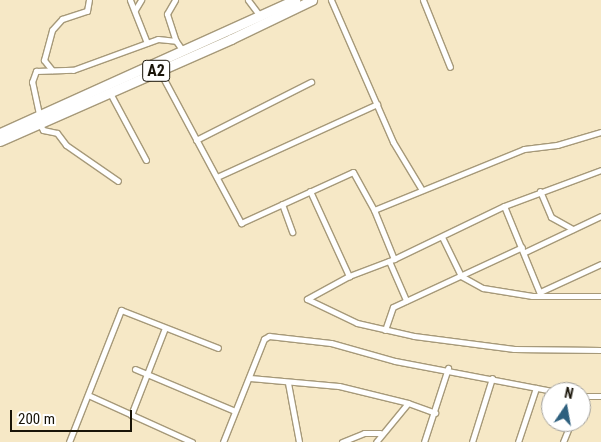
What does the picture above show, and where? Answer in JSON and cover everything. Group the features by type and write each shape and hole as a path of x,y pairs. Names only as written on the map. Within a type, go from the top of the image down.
{"highway":[{"name":"A2","path":"0,141 39,119 295,0"},
{"name":"A2","path":"0,133 110,92 312,0"}],"street":[{"path":"52,70 44,60 52,30 62,20 87,11 89,0"},
{"path":"130,0 147,43"},
{"path":"135,10 141,0"},
{"path":"175,0 167,14 176,41 184,51"},
{"path":"248,0 260,17"},
{"path":"331,0 393,142 422,190"},
{"path":"423,0 450,66"},
{"path":"118,181 66,145 57,133 43,130 39,119 33,77 36,71 73,70 158,39 176,41"},
{"path":"159,70 241,223 353,172 374,210 406,300"},
{"path":"196,140 311,82"},
{"path":"110,92 146,160"},
{"path":"217,177 377,104"},
{"path":"374,210 524,149 557,145 601,132"},
{"path":"601,170 540,191 504,206 442,238 349,276 307,299 357,323 385,330 514,349 601,350"},
{"path":"310,191 349,276"},
{"path":"540,191 551,217 573,229"},
{"path":"282,204 292,232"},
{"path":"504,206 541,294"},
{"path":"385,330 391,310 406,300 601,216"},
{"path":"442,238 461,276 483,288 541,294 601,296"},
{"path":"541,294 601,264"},
{"path":"69,442 121,310 218,348"},
{"path":"131,414 165,328"},
{"path":"223,442 264,339 273,336 330,343 395,360 448,368 541,389"},
{"path":"424,442 435,413 448,368"},
{"path":"135,369 235,412"},
{"path":"250,378 288,383 339,386 408,403 435,413"},
{"path":"472,442 492,378"},
{"path":"288,383 299,442"},
{"path":"518,442 536,388"},
{"path":"88,395 131,414 177,440 192,442"},
{"path":"376,442 380,433 408,403"},
{"path":"342,442 364,434 380,433"}]}
